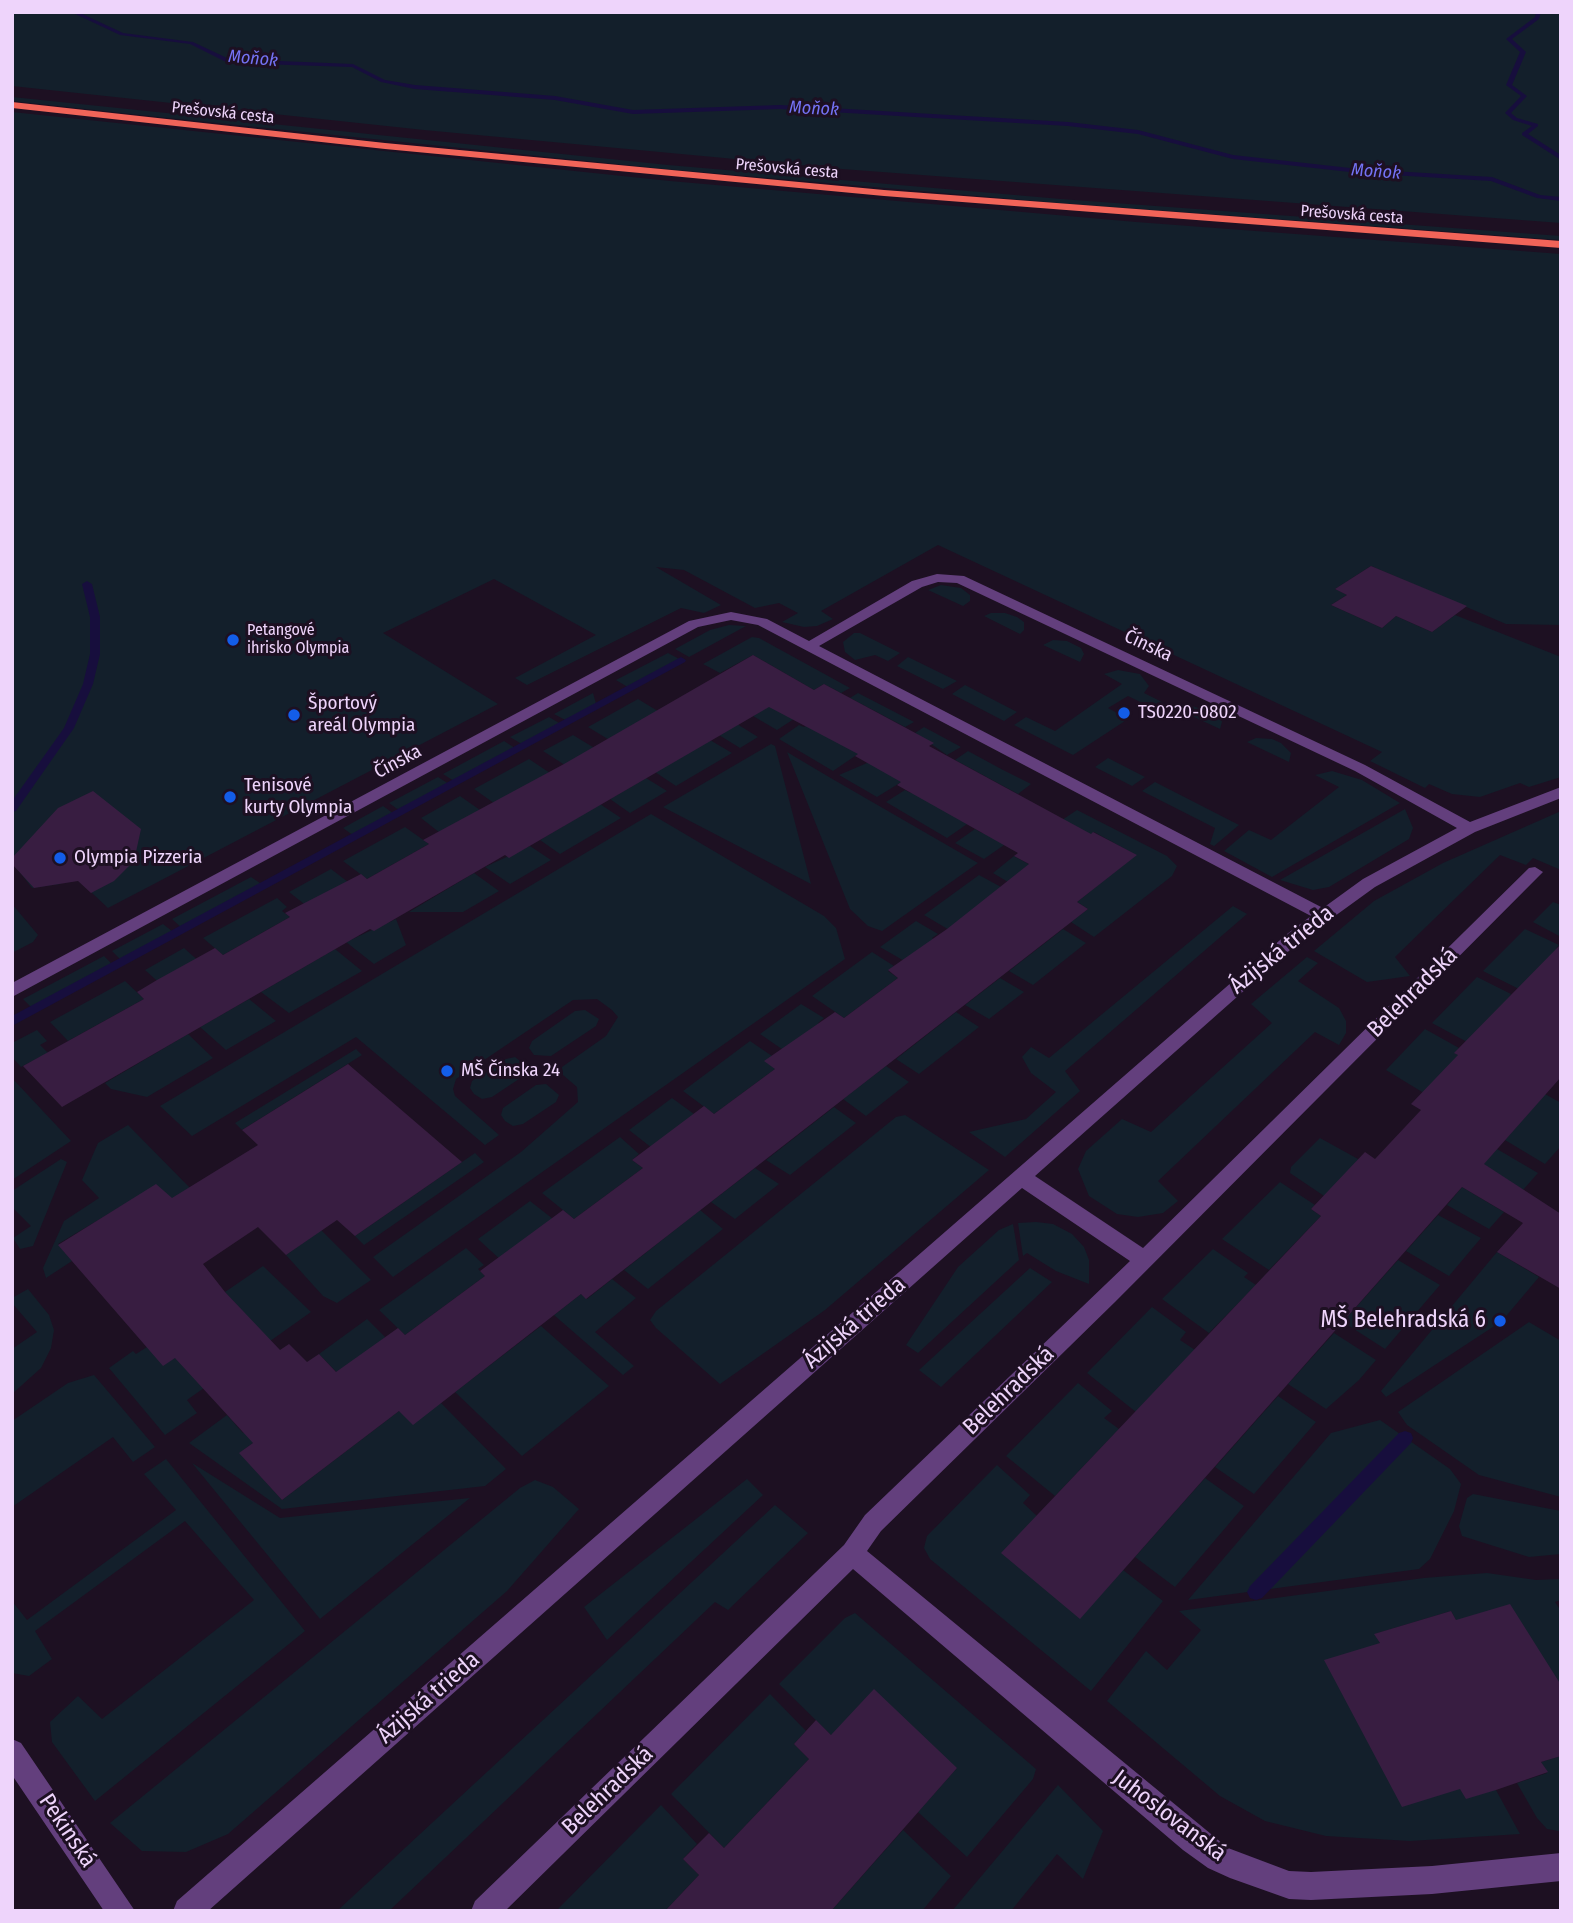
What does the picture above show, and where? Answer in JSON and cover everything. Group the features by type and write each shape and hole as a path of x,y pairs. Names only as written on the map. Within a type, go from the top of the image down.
{"highway":[{"name":"Prešovská cesta","path":"12,93 366,131"},
{"name":"Prešovská cesta","path":"12,105 398,148 842,190 1561,246"},
{"name":"Prešovská cesta","path":"449,139 847,177"},
{"name":"Prešovská cesta","path":"954,186 1459,224"}],"street":[{"name":"Čínska","path":"808,647 917,584 937,578 959,579 1360,768 1469,828"},
{"name":"Čínska","path":"12,991 694,624 719,617 742,616 762,622 1322,915"},
{"name":"Ázijská trieda","path":"187,1911 1322,915 1413,857 1469,828 1561,792"},
{"name":"Belehradská","path":"485,1911 852,1553 873,1523 1535,872"},
{"path":"1021,1177 1144,1259"},
{"name":"Juhoslovanská","path":"852,1553 1194,1840 1218,1858 1240,1868 1289,1885 1311,1886 1432,1880 1561,1867"},
{"name":"Pekinská","path":"12,1752 121,1911"}],"shaded area":[{"path":"12,12 1561,12 1561,223 842,169 424,130 12,86"},
{"path":"12,97 668,165 1061,199 1561,236 1561,240 1059,203 665,169 12,101"},
{"path":"12,112 670,181 1136,222 1561,254 1561,625 1506,624 1371,566 1335,589 1347,595 1331,605 1382,628 1396,616 1432,632 1455,615 1561,657 1561,777 1529,787 1520,783 1480,797 1452,794 1429,784 1425,788 1370,761 1382,752 938,545 821,611 833,619 817,626 804,627 782,622 798,613 779,603 755,608 684,570 656,567 721,605 704,613 681,608 527,685 515,678 596,635 494,579 383,633 498,704 108,908 75,877 60,884 32,888 12,862"},
{"path":"941,585 961,588 970,595 970,601 963,606 928,590"},
{"path":"1005,613 1017,617 1024,622 1024,630 1020,634 984,616"},
{"path":"729,625 746,626 689,657 675,649 710,630"},
{"path":"854,633 860,633 900,653 888,661 875,655 855,660 845,652 843,642"},
{"path":"752,637 759,638 850,688 841,693 824,684 814,690 753,655 720,673 703,664"},
{"path":"1053,640 1067,641 1081,648 1084,654 1080,662 1043,645"},
{"path":"668,653 683,661 631,689 616,680"},
{"path":"908,657 957,681 943,689 897,666"},
{"path":"1118,670 1140,674 1149,686 1144,693 1178,710 1169,716 1128,696 1108,708 1128,719 1073,755 1014,725 1026,717 1055,731 1122,684 1104,674"},
{"path":"965,685 1017,712 1004,721 952,694"},
{"path":"593,693 597,707 569,722 554,714"},
{"path":"858,693 914,722 905,727 850,698"},
{"path":"638,699 666,716 616,744 588,727"},
{"path":"774,703 797,717 777,730 753,716"},
{"path":"1192,706 1220,714 1220,729 1179,710"},
{"path":"549,717 564,726 525,746 510,737"},
{"path":"737,724 758,737 740,748 719,735"},
{"path":"810,724 861,752 833,771 779,739 799,725 804,727"},
{"path":"924,727 961,747 947,755 915,733"},
{"path":"573,735 601,752 571,769 543,751"},
{"path":"1256,738 1272,739 1281,743 1291,753 1289,762 1247,742"},
{"path":"710,740 732,753 676,786 655,772"},
{"path":"504,741 518,750 457,783 443,774"},
{"path":"771,744 775,746 811,884 663,807"},
{"path":"968,751 1031,784 1018,794 955,760"},
{"path":"787,752 978,863 882,931 868,926 850,909"},
{"path":"1108,758 1145,777 1132,786 1095,767"},
{"path":"529,759 556,777 501,808 474,789"},
{"path":"874,760 903,781 877,797 839,775"},
{"path":"1332,771 1362,780 1400,803 1272,877 1224,851 1249,830 1271,840 1339,787 1315,775"},
{"path":"438,777 452,786 403,813 389,803"},
{"path":"646,778 667,791 630,813 610,799"},
{"path":"1155,782 1239,825 1214,846 1210,844 1215,828 1142,791"},
{"path":"917,789 973,820 947,838 886,802 905,790 911,793"},
{"path":"460,796 480,810 444,836 421,818"},
{"path":"600,804 621,818 560,854 540,840"},
{"path":"383,806 397,816 357,838 343,828"},
{"path":"1405,809 1413,828 1409,839 1329,887 1313,890 1280,880"},
{"path":"1077,810 1167,856 1177,866 1172,876 1094,937 1071,922 1088,909 1077,902 1136,855 1094,832 1084,839 1059,822"},
{"path":"1561,811 1561,870 1533,858 1526,865 1500,855 1395,957 1410,976 1367,982 1314,951 1374,901 1443,863"},
{"path":"651,814 824,916 836,928 845,959 393,1277 373,1257 521,1152 578,1102 577,1087 563,1075 562,1067 606,1036 618,1017 612,1010 597,999 573,1000 456,1079 453,1089 455,1096 499,1135 485,1145 356,1037 192,1136 160,1106"},
{"path":"405,827 429,844 367,879 343,861"},
{"path":"975,829 982,833 988,829 1007,843 984,859 955,843"},
{"path":"530,846 551,860 510,884 485,867"},
{"path":"1014,856 1041,871 1018,888 993,873"},
{"path":"331,869 348,882 308,907 289,892"},
{"path":"474,873 499,891 463,912 409,912"},
{"path":"979,875 1001,887 956,934 924,915"},
{"path":"251,877 266,887 185,931 172,919"},
{"path":"277,898 287,907 282,911 290,917 223,955 203,938"},
{"path":"1553,902 1561,905 1561,937 1533,922"},
{"path":"12,904 38,935 33,942 12,953"},
{"path":"1233,906 1247,914 1065,1071 1080,1091 1005,1157 969,1132 1026,1119 1056,1092 1031,1073 1022,1057 1031,1047 1049,1058"},
{"path":"396,919 406,945 374,964 346,942"},
{"path":"916,921 938,934 932,938 942,945 913,966 880,947"},
{"path":"163,924 177,935 125,964 112,951"},
{"path":"1063,929 1086,943 1033,985 1009,971"},
{"path":"1525,929 1559,945 1556,949 1561,952 1531,995 1483,971"},
{"path":"184,948 203,965 164,987 145,970"},
{"path":"335,949 362,971 289,1013 261,992"},
{"path":"872,952 894,966 888,971 898,978 844,1018 812,996"},
{"path":"104,956 116,968 36,1012 23,999"},
{"path":"1307,957 1318,963 1298,981 1339,1008 1346,1021 1346,1033 1339,1045 1315,1032 1158,1181 1178,1201 1163,1213 1138,1217 1117,1214 1089,1196 1078,1169 1086,1151 1122,1119 1151,1132 1272,1023 1251,1004"},
{"path":"1477,977 1511,994 1480,1049 1432,1023"},
{"path":"1000,978 1024,992 989,1019 965,1005"},
{"path":"125,981 144,999 68,1041 50,1022"},
{"path":"249,999 276,1021 226,1050 200,1027"},
{"path":"801,1004 824,1018 818,1023 828,1030 792,1056 760,1034"},
{"path":"585,1010 599,1019 596,1026 551,1056 534,1055 529,1048 532,1041 575,1011"},
{"path":"956,1012 979,1027 919,1074 896,1059"},
{"path":"1425,1029 1459,1048 1455,1053 1468,1061 1432,1098 1386,1070"},
{"path":"37,1030 47,1041 40,1045 48,1053 21,1067 12,1057 12,1043"},
{"path":"188,1034 213,1058 147,1097 111,1089 105,1083"},
{"path":"750,1041 772,1056 775,1069 714,1114 683,1091"},
{"path":"356,1049 362,1055 242,1130 235,1123"},
{"path":"515,1057 529,1068 525,1075 492,1097 482,1099 474,1094 470,1088 472,1081 506,1059"},
{"path":"886,1066 909,1082 866,1116 843,1099"},
{"path":"12,1078 71,1141 12,1180"},
{"path":"546,1084 559,1095 556,1102 523,1124 513,1126 505,1121 501,1115 503,1108 536,1085"},
{"path":"1545,1094 1561,1103 1561,1146 1545,1164 1505,1140"},
{"path":"672,1098 694,1114 661,1155 629,1130"},
{"path":"834,1107 856,1123 790,1175 766,1160"},
{"path":"905,1115 989,1170 825,1310 720,1384 656,1328 650,1320 656,1311 896,1117"},
{"path":"128,1125 192,1190 153,1214 137,1197 58,1244 72,1261 46,1278 43,1268 64,1221 99,1198 82,1180 98,1143"},
{"path":"620,1137 639,1154 632,1160 643,1168 574,1219 542,1193"},
{"path":"1320,1138 1358,1159 1333,1202 1290,1173 1291,1167"},
{"path":"1497,1149 1538,1173 1523,1190 1483,1164"},
{"path":"475,1153 484,1162 364,1245 355,1236"},
{"path":"61,1159 67,1162 33,1246 20,1249 13,1238 31,1226 12,1207 12,1191"},
{"path":"755,1168 779,1184 735,1219 711,1202"},
{"path":"1280,1182 1315,1205 1311,1209 1321,1216 1269,1270 1222,1239"},
{"path":"1462,1187 1504,1212 1489,1229 1447,1205"},
{"path":"530,1201 553,1219 503,1262 478,1239"},
{"path":"700,1210 723,1229 648,1289 624,1270"},
{"path":"1438,1215 1481,1238 1449,1276 1406,1251"},
{"path":"1018,1223 1053,1224 1072,1234 1084,1247 1089,1260 1089,1284 1056,1271 1027,1253 1023,1256"},
{"path":"1013,1224 1019,1260 918,1353 906,1345 958,1267 999,1230"},
{"path":"321,1230 371,1280 337,1303 323,1296 286,1255"},
{"path":"466,1248 484,1265 478,1269 485,1276 405,1335 379,1310"},
{"path":"1213,1249 1248,1273 1244,1277 1256,1285 1209,1333 1162,1299"},
{"path":"1497,1252 1539,1277 1502,1321 1386,1397 1381,1391"},
{"path":"1398,1260 1440,1285 1385,1349 1343,1322"},
{"path":"263,1266 311,1312 187,1400 197,1413 165,1435 109,1368 133,1351 136,1354 147,1347 243,1312 225,1292"},
{"path":"1030,1268 1052,1282 941,1387 919,1370"},
{"path":"612,1279 636,1298 595,1332 634,1366 623,1375 554,1315 581,1294 587,1299"},
{"path":"28,1289 49,1315 54,1330 51,1348 41,1368 12,1394 12,1349 37,1332 12,1303 12,1298"},
{"path":"1152,1307 1186,1332 1180,1340 1195,1350 1136,1412 1087,1373"},
{"path":"367,1319 385,1337 345,1381 319,1354"},
{"path":"1529,1322 1561,1341 1561,1497 1479,1475 1407,1425 1398,1412"},
{"path":"541,1326 609,1386 522,1456 455,1392"},
{"path":"1334,1333 1376,1360 1359,1380 1326,1409 1288,1384"},
{"path":"94,1375 155,1447 133,1462 113,1437 12,1507 12,1421 68,1383"},
{"path":"1078,1383 1112,1411 1104,1418 1119,1429 1055,1496 1006,1456"},
{"path":"1278,1396 1316,1422 1254,1494 1215,1467"},
{"path":"441,1403 506,1469 485,1486 282,1509 189,1443 227,1415 243,1433 249,1429 259,1438 240,1453 282,1500 399,1411"},
{"path":"1380,1420 1450,1469 1461,1484 1454,1511 1430,1559 1419,1569 1188,1600 1331,1433"},
{"path":"166,1459 305,1631 95,1801 52,1742 50,1722 78,1696 102,1719 254,1600 185,1521 35,1631 52,1659 29,1676 12,1673 12,1601 27,1620 176,1510 144,1474"},
{"path":"192,1463 280,1518 470,1498 320,1619"},
{"path":"997,1465 1030,1495 1023,1503 1037,1516 1080,1618 1123,1570 1163,1601 1091,1691 930,1559 924,1548 927,1536"},
{"path":"1205,1478 1244,1506 1175,1587 1135,1557"},
{"path":"747,1479 763,1495 607,1640 584,1607"},
{"path":"535,1480 553,1487 579,1509 507,1591 228,1834 186,1852 142,1851 110,1823 520,1488"},
{"path":"1473,1494 1561,1511 1561,1554 1529,1557 1462,1536 1459,1526 1467,1498"},
{"path":"775,1505 808,1533 728,1610 715,1602 389,1911 337,1911"},
{"path":"1487,1573 1536,1580 1561,1579 1561,1600 1555,1602 1561,1611 1561,1696 1456,1620 1451,1611 1375,1634 1460,1789 1496,1790 1520,1834 1410,1841 1326,1836 1265,1821 1220,1796 1107,1701 1146,1651 1167,1670 1201,1630 1179,1611 1424,1578"},
{"path":"855,1613 1036,1769 1033,1779 967,1857 918,1812 957,1768 831,1735 779,1684 845,1618"},
{"path":"770,1694 806,1731 794,1744 809,1759 724,1848 671,1794"},
{"path":"1561,1756 1559,1831 1547,1829 1537,1818 1517,1783 1547,1773 1541,1762"},
{"path":"1058,1785 1103,1831 1083,1879 1057,1854 1011,1911 952,1911"},
{"path":"661,1805 697,1844 683,1859 699,1875 665,1911 556,1911"},
{"path":"903,1830 951,1876 922,1911 831,1911"}],"building":[{"path":"1371,566 1467,606 1432,632 1396,616 1382,628 1331,605 1347,595 1335,589"},
{"path":"753,655 814,690 824,684 934,743 929,746 1091,834 1093,832 1137,855 1077,902 1088,909 586,1299 581,1294 413,1425 399,1411 282,1500 239,1453 253,1443 175,1358 163,1366 58,1245 156,1184 172,1198 258,1145 242,1130 348,1064 462,1162 355,1236 337,1220 286,1255 258,1227 203,1264 225,1292 280,1350 289,1344 307,1362 319,1354 336,1372 398,1328 405,1335 485,1276 480,1271 563,1210 574,1219 643,1168 632,1160 704,1106 714,1114 775,1069 764,1061 835,1012 844,1018 898,978 888,970 947,929 1029,864 1014,856 1018,853 897,785 901,782 855,756 858,754 769,707 509,858 505,855 374,931 370,929 62,1107 23,1066 144,999 137,992 157,980 215,948 223,955 290,917 285,913 361,874 367,879 429,844 423,840 564,764"},
{"path":"93,791 141,829 134,861 114,881 91,893 78,881 34,888 12,864 12,858 58,808"},
{"path":"1561,944 1561,1077 1484,1164 1561,1214 1561,1289 1497,1252 1523,1223 1462,1187 1080,1619 1001,1553 1321,1216 1311,1209 1365,1152 1375,1159 1421,1110 1411,1104 1458,1055 1454,1053"},
{"path":"1510,1604 1561,1685 1561,1756 1541,1762 1548,1772 1496,1790 1466,1799 1460,1789 1402,1807 1324,1660 1380,1643 1374,1634 1451,1611 1456,1620"},
{"path":"874,1689 957,1768 831,1911 665,1911 699,1875 683,1859 709,1833 724,1848 809,1759 794,1744 816,1720 831,1735"}],"waterway":[{"name":"Moňok","path":"73,12 122,34 191,43 228,61 353,66 383,81 415,87 555,98 633,112 780,107 1068,124 1138,132 1233,157 1359,171 1492,179 1539,197 1561,199"},
{"path":"1539,12 1537,18 1509,39 1523,52 1509,85 1524,96 1508,113 1515,119 1536,125 1524,134 1561,158"},
{"path":"12,809 69,728 88,684 95,654 95,617 87,584"},
{"path":"12,1022 681,660"},
{"path":"1256,1592 1405,1438"}],"place":[{"name":"Petangové ihrisko Olympia","path":"233,640"},
{"name":"TS0220-0802","path":"1124,713"},
{"name":"Športový areál Olympia","path":"294,715"},
{"name":"Tenisové kurty Olympia","path":"230,797"},
{"name":"Olympia Pizzeria","path":"60,858"},
{"name":"MŠ Čínska 24","path":"447,1071"},
{"name":"MŠ Belehradská 6","path":"1500,1321"}]}
